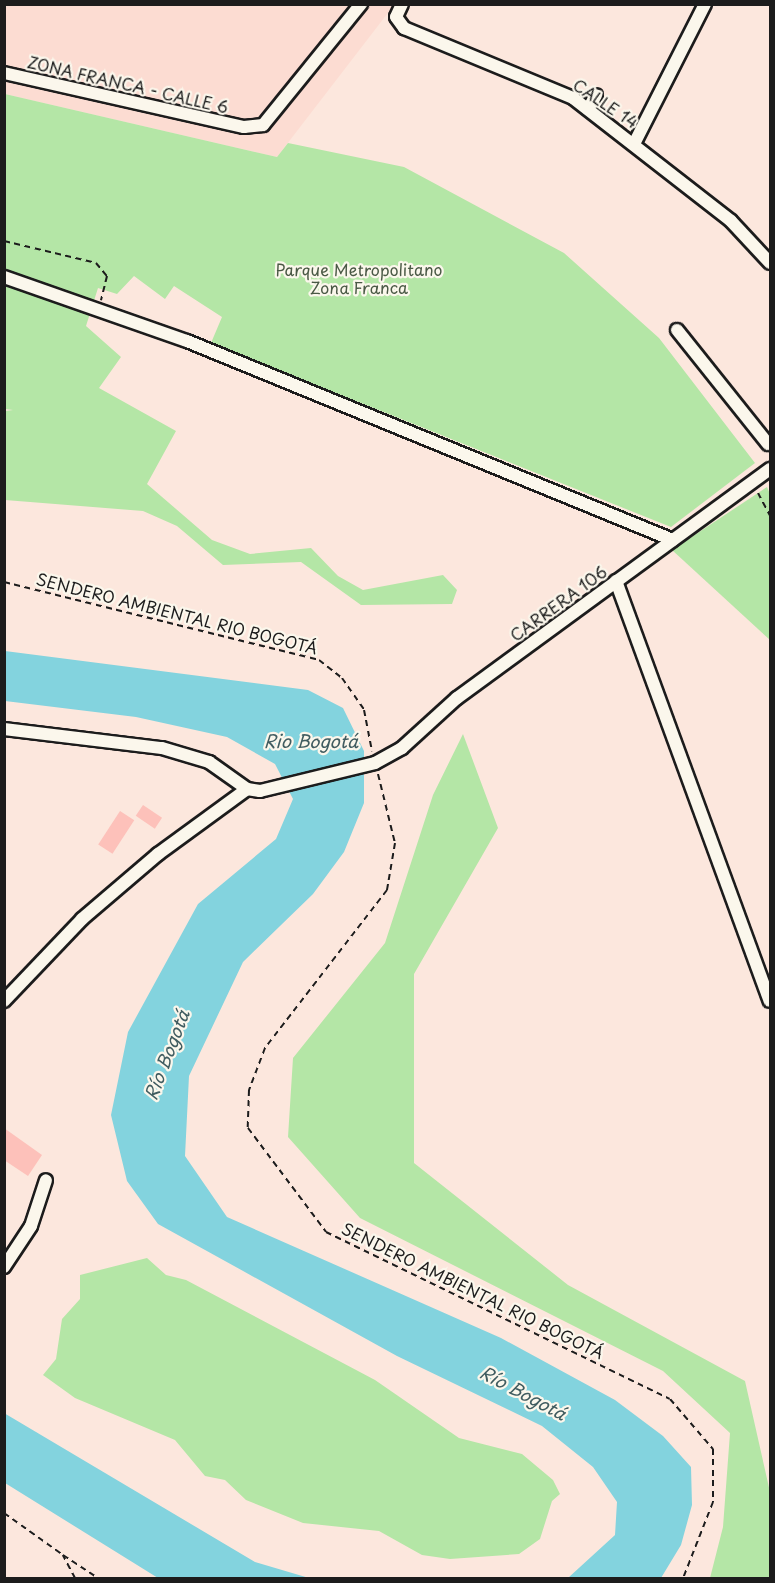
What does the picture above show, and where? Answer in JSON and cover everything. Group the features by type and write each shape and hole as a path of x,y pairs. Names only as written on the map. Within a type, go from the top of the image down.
{"street":[{"name":"ZONA FRANCA - CALLE 6","path":"4,73 244,127 263,125 281,109 361,4"},
{"name":"CALLE 14","path":"402,4 396,17 404,28 563,93 588,109 635,142 731,221 771,263"},
{"path":"635,142 705,4"},
{"path":"588,109 596,95"},
{"path":"4,277 118,317 673,540"},
{"path":"677,330 770,444"},
{"name":"CARRERA 106","path":"247,789 278,790 372,764 402,748 457,698 771,469"},
{"path":"616,581 771,1001"},
{"path":"4,729 162,748 209,762 247,789 82,919 4,1001"},
{"path":"4,1267 31,1226 46,1180"}],"path":[{"path":"4,242 96,263 106,276 101,300 118,317"},
{"path":"752,483 771,516"},
{"name":"SENDERO AMBIENTAL RIO BOGOTÁ","path":"4,582 319,660 342,678 364,710 372,764 395,843 387,890 265,1048 249,1090 248,1128 326,1232 670,1399 713,1449 713,1502 683,1578"},
{"path":"4,1513 99,1578"},
{"path":"63,1554 75,1578"}],"shaded area":[{"path":"5,5 394,5 277,157 5,94"}],"green space":[{"name":"Parque Metropolitano Zona Franca","path":"5,94 277,157 288,143 404,167 564,253 659,338 755,463 671,527 211,343 222,317 174,286 165,299 134,276 117,294 98,288 86,326 121,357 99,388 176,431 147,484 212,540 250,554 311,548 338,576 363,590 443,575 457,590 452,604 361,605 301,562 223,565 177,526 143,511 5,500 5,411 13,410 5,409"},
{"path":"767,487 770,494 770,640 672,550"},
{"path":"463,734 498,828 414,974 414,1163 568,1285 745,1381 770,1492 770,1578 710,1578 723,1527 730,1433 663,1371 360,1218 288,1137 293,1058 385,943 433,795"},
{"path":"147,1258 166,1275 186,1280 375,1380 459,1438 522,1454 553,1480 560,1494 552,1501 540,1539 519,1554 450,1559 422,1555 379,1531 303,1523 246,1500 225,1480 205,1476 175,1440 75,1398 43,1375 56,1359 62,1319 80,1299 80,1275"}],"water":[{"name":"Rio Bogotá","path":"5,651 308,690 343,708 364,751 364,803 344,852 313,894 243,962 189,1076 185,1156 227,1217 501,1338 615,1400 663,1436 691,1467 692,1505 681,1545 661,1578 568,1578 615,1535 617,1502 593,1467 542,1426 397,1356 158,1224 127,1181 111,1115 128,1032 198,904 276,839 293,799 275,764 227,737 136,717 5,701"},
{"path":"4,1413 255,1562 309,1578 158,1578 5,1483"}],"building":[{"path":"143,805 162,818 155,829 136,816"},
{"path":"120,811 134,820 112,854 98,845"},
{"path":"4,1128 42,1155 28,1176 4,1160"}],"water label":[{"name":"Río Bogotá","path":"167,1055"},
{"name":"Río Bogotá","path":"523,1393"}]}
